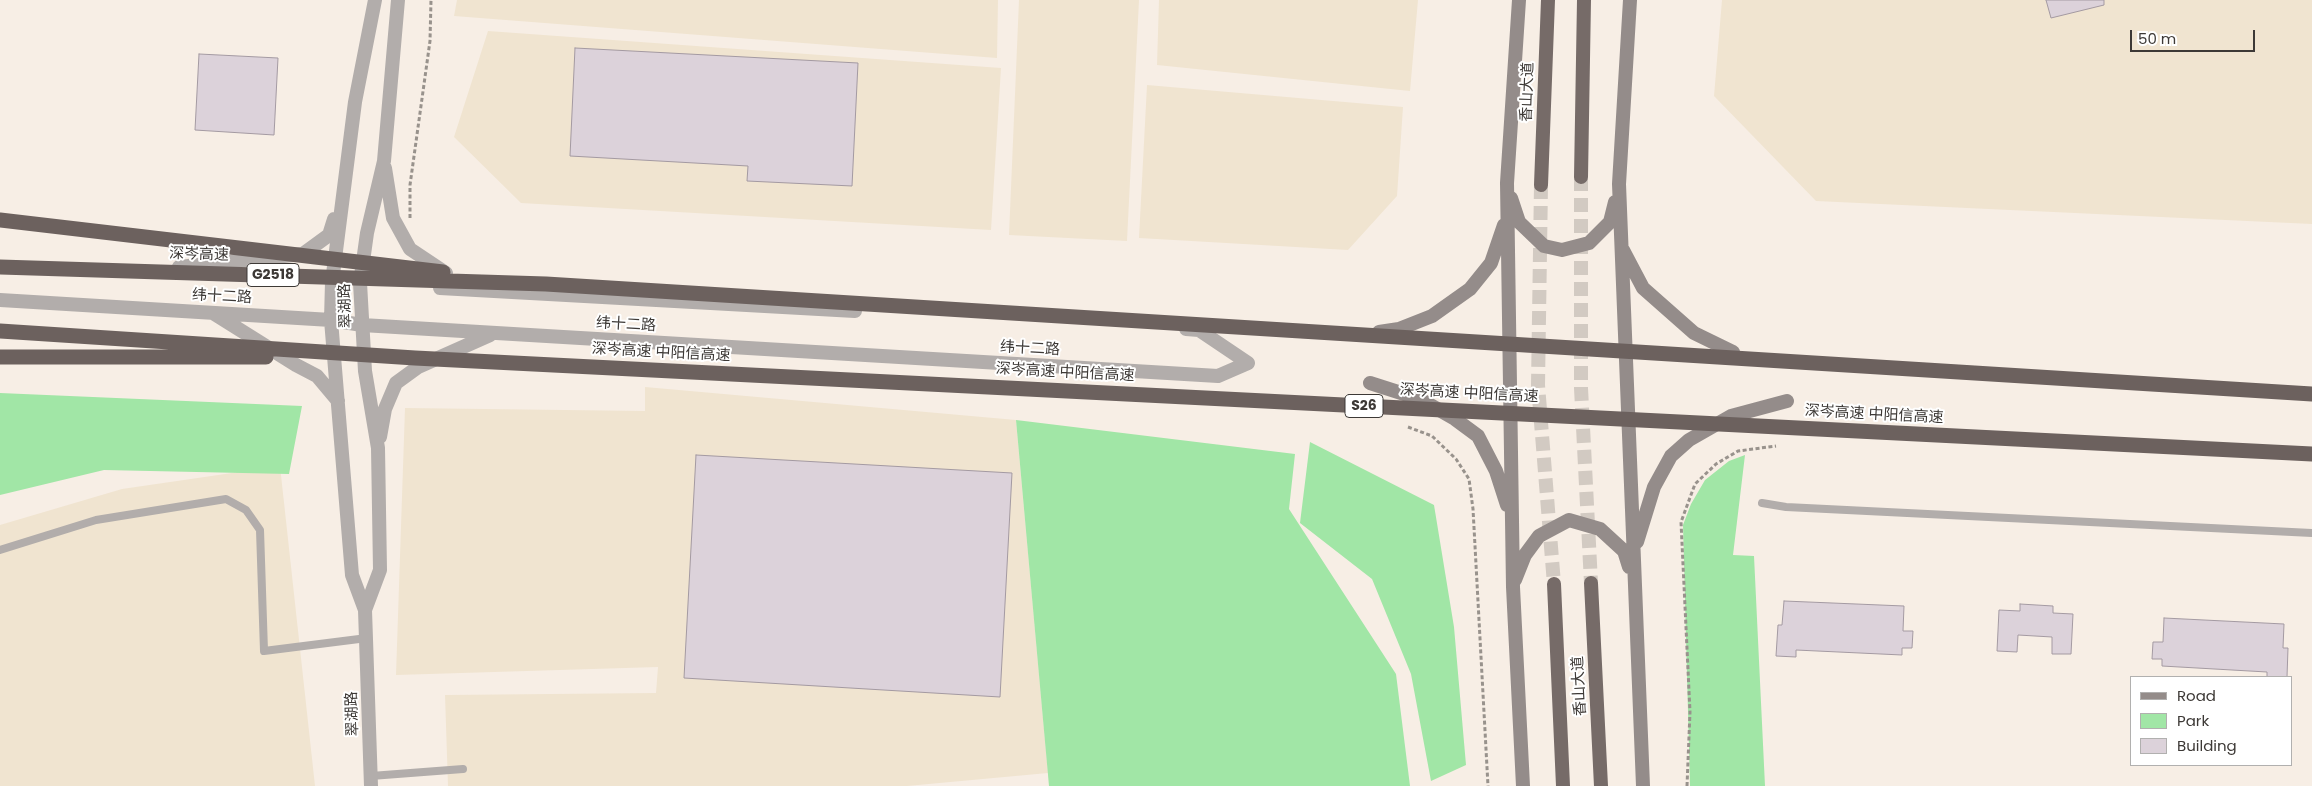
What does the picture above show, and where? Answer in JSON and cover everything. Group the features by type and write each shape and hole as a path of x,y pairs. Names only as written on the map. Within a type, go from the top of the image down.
{"highway":[{"name":"香山大道","path":"1541,185 1548,0"},
{"path":"1581,177 1584,0"},
{"path":"0,220 546,284 2312,394"},
{"name":"深岑高速","path":"0,265 546,284"},
{"path":"0,331 416,358"},
{"path":"0,357 416,358"},
{"name":"深岑高速 中阳信高速","path":"416,358 2312,454"},
{"name":"香山大道","path":"1591,583 1601,786"},
{"name":"香山大道","path":"1554,584 1563,786"}],"main road":[{"path":"1519,0 1507,183 1507,215 1513,587 1523,786"},
{"path":"1630,0 1619,184 1634,582 1644,786"},
{"path":"1507,183 1519,222 1544,246 1562,250 1588,242 1610,222 1619,184"},
{"path":"1346,337 1408,326 1432,316 1470,289 1491,263 1507,215"},
{"path":"1621,246 1643,288 1694,333 1733,352"},
{"path":"1370,383 1420,399 1455,419 1478,436 1496,471 1512,519"},
{"path":"1633,557 1654,486 1671,456 1689,440 1731,416 1787,401"},
{"path":"1513,587 1526,554 1539,536 1569,520 1600,529 1624,551 1634,582"}],"street":[{"name":"翠湖路","path":"371,781 365,610 352,575 331,320 332,282 354,102 375,0"},
{"name":"翠湖路","path":"365,610 380,570 378,448 365,371 360,284 366,234 384,161 398,0"},
{"path":"384,161 393,218 410,249 446,274 474,290"},
{"path":"142,271 303,254 329,235 345,180"},
{"path":"0,265 474,290"},
{"name":"纬十二路","path":"0,300 331,320 362,325 1218,376 1248,363 1199,330 474,290"},
{"path":"213,313 317,376 338,400"},
{"path":"378,448 385,410 396,382 418,367 494,333"}],"lane":[{"path":"0,550 96,520 226,499 246,510 260,530 264,651 367,638"},
{"path":"1762,504 2312,533"},
{"path":"371,781 463,769"}],"path":[{"path":"410,221 410,185 430,41 432,0"},
{"path":"1408,427 1432,436 1456,459 1469,479 1488,786"},
{"path":"1687,786 1690,712 1681,522 1695,484 1716,464 1738,451 1776,446"}],"shaded area":[{"path":"457,0 998,0 997,58 454,16"},
{"path":"1019,0 1139,0 1127,241 1009,235"},
{"path":"1159,0 1418,0 1410,91 1157,65"},
{"path":"1722,0 2312,0 2312,224 1816,201 1714,96"},
{"path":"488,31 1001,68 991,230 521,203 454,137"},
{"path":"1147,85 1403,107 1397,196 1348,250 1139,238"},
{"path":"645,387 1016,420 1048,773 907,786 448,786 445,695 656,693 658,667 396,675 405,408 645,411"},
{"path":"280,466 315,786 0,786 0,525 122,489"}],"green space":[{"path":"0,393 302,406 289,474 104,470 0,495"},
{"path":"1016,420 1295,454 1289,509 1396,674 1410,786 1049,786"},
{"path":"1310,442 1434,505 1454,627 1466,765 1431,781 1411,674 1372,579 1300,523"},
{"path":"1745,455 1733,555 1754,556 1765,786 1690,786 1683,525 1691,504 1705,480 1729,461"}],"building":[{"path":"2046,0 2104,0 2104,5 2051,18"},
{"path":"575,48 858,63 852,186 747,181 748,166 570,156"},
{"path":"199,54 278,58 274,135 195,130"},
{"path":"696,455 1012,473 1000,697 684,678"},
{"path":"1784,601 1904,606 1903,631 1913,631 1912,648 1902,648 1902,655 1796,650 1796,657 1776,656 1778,625 1782,625"},
{"path":"2020,604 2053,606 2053,613 2073,614 2071,654 2052,654 2052,637 2018,635 2017,652 1997,651 1999,610 2020,611"},
{"path":"2164,618 2284,624 2283,648 2288,648 2287,676 2267,676 2267,672 2162,666 2162,659 2152,659 2153,642 2163,642"}],"tunnel":[{"path":"1581,177 1581,388 1591,583"},
{"path":"1541,185 1538,385 1554,584"}]}
